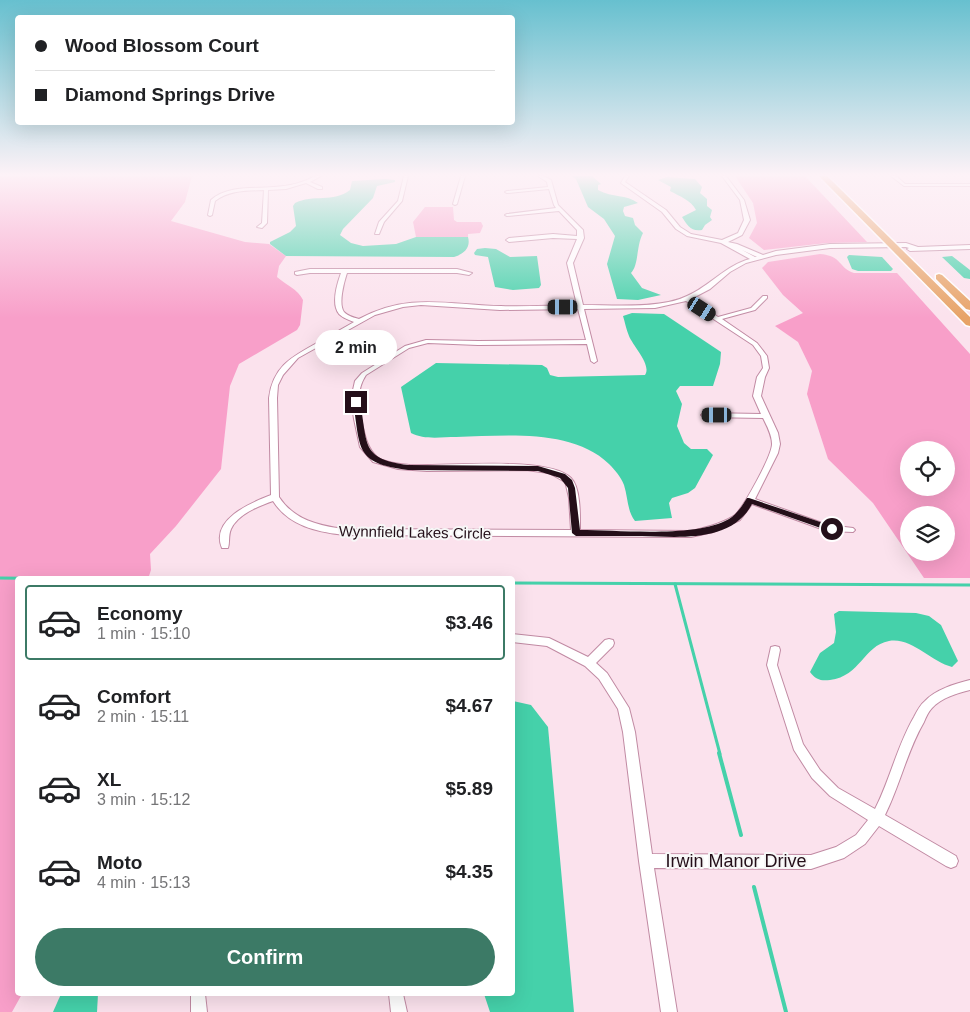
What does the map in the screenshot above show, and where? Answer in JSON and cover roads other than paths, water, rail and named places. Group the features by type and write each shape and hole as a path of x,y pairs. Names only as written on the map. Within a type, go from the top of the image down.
{"main road":[{"path":"877,223 970,307"},
{"path":"881,223 904,247 970,323"}],"street":[{"path":"260,227 264,223"},
{"path":"377,233 381,223"},
{"path":"573,223 580,230 581,238 570,263 594,361"},
{"path":"674,223 682,232 735,245 763,257"},
{"path":"723,242 740,234 745,223"},
{"path":"509,240 553,236 581,238"},
{"path":"723,242 755,259"},
{"path":"225,546 226,532 236,518 246,510 275,497 272,415 274,383 285,366 296,357 358,321 384,309 415,304 481,308 655,306 686,299 708,288 728,271 763,257 814,248 970,248"},
{"path":"297,273 310,271 457,271 469,273"},
{"path":"344,272 340,282 340,309 345,316 358,321"},
{"path":"717,319 752,309 765,297"},
{"name":"Wynnfield Lakes Circle","path":"275,497 283,509 294,518 316,528 333,531 693,534 719,527 734,520 745,509 775,448 774,433 757,396 761,377 766,368 764,356 755,344 686,299"},
{"path":"576,533 570,484 566,479 554,472 521,468 408,468 388,465 375,460 364,447 355,390 364,374 407,347 423,342 437,340 478,343 589,342"},
{"path":"705,415 765,416"},
{"path":"749,500 828,528 850,530"},
{"path":"515,638 549,642 589,663 603,676 624,708 669,1012"},
{"path":"589,663 609,643"},
{"path":"775,650 772,665 798,746 809,766 834,792 951,861"},
{"name":"Irwin Manor Drive","path":"646,861 811,862 831,857 853,846 868,833 878,819 906,745 927,706 948,692 970,685"},
{"path":"198,996 199,1012"},
{"path":"396,996 399,1012"}],"waterway":[{"path":"0,578 15,578"},
{"path":"515,583 970,585"},
{"path":"675,584 720,754"},
{"path":"719,753 741,835"},
{"path":"754,887 786,1012"}]}
